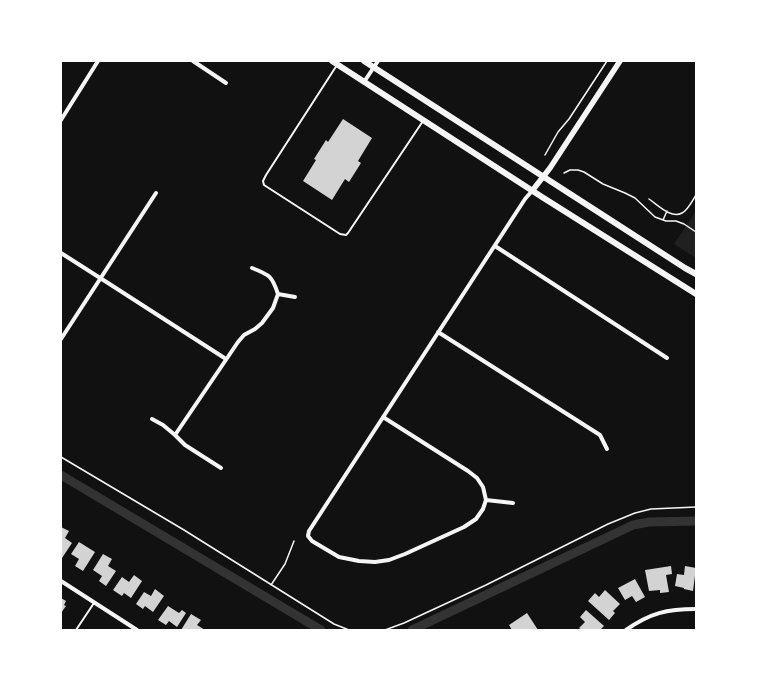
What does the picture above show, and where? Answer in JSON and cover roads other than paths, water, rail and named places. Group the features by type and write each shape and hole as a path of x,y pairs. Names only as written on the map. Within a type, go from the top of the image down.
{"main road":[{"path":"364,61 696,274"},
{"path":"334,63 696,294"}],"street":[{"path":"61,120 98,61"},
{"path":"193,61 226,83"},
{"path":"364,82 378,61"},
{"path":"383,417 477,478 483,488 486,500 483,509 476,519 464,527 389,560 375,562 359,561 339,557 312,541 308,536 308,531 525,199 552,165 620,61"},
{"path":"61,339 156,192"},
{"path":"495,246 667,358"},
{"path":"61,253 226,359"},
{"path":"175,435 238,342 244,335 262,323 273,308 278,294 273,280 264,272 252,268"},
{"path":"278,294 295,297"},
{"path":"438,332 600,435 608,449"},
{"path":"152,419 163,425 185,445 221,468"},
{"path":"486,500 513,503"},
{"path":"61,581 137,630"},
{"path":"626,630 653,614 674,610 696,609"}],"lane":[{"path":"334,63 263,181 264,185 340,234 346,235 348,233 424,120"},
{"path":"76,630 94,602"}],"waterway":[{"path":"61,475 321,630"},
{"path":"412,630 633,525 649,522 696,521"}]}
